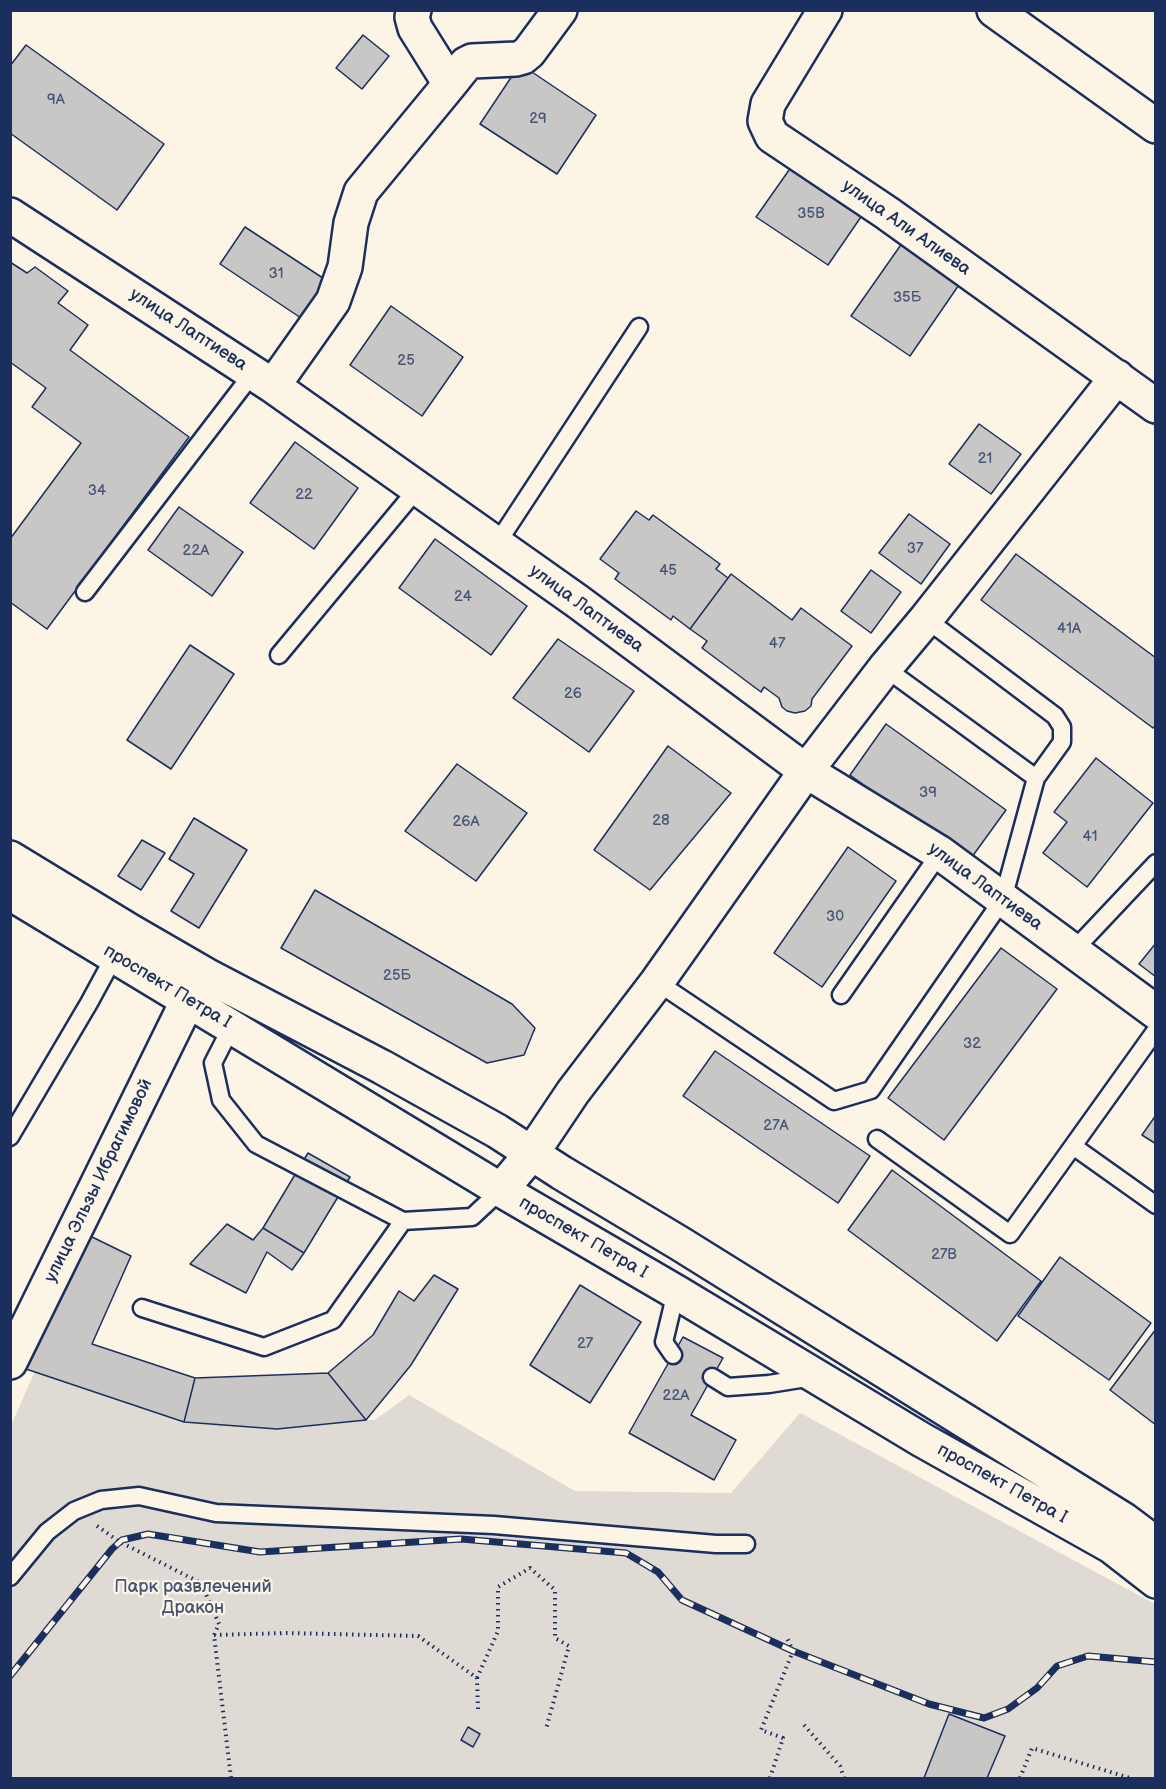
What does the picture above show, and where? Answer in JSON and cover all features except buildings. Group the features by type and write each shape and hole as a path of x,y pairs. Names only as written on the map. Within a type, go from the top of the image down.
{"street":[{"path":"414,10 412,17 415,28 450,84"},
{"path":"263,379 333,301 345,267 351,223 361,192 466,64 472,61 523,57 560,10"},
{"name":"улица Али Алиева","path":"825,10 768,104 765,121 772,136 887,213 1155,405"},
{"path":"994,10 1155,126"},
{"name":"улица Лаптиева","path":"10,215 263,379 496,546 577,601 806,771 940,853 1155,1012"},
{"path":"501,1190 532,1153 573,1092 657,982 806,771 885,668 1117,377"},
{"name":"проспект Петра I","path":"10,858 206,975 382,1066 497,1131 1124,1520 1155,1544"},
{"name":"проспект Петра I","path":"10,893 501,1190 922,1440 1112,1546 1155,1581"},
{"name":"улица Эльзы Ибрагимовой","path":"10,1362 188,1000"}],"lane":[{"path":"496,546 639,327"},
{"path":"85,592 263,379"},
{"path":"279,655 417,489"},
{"path":"657,982 834,1101 871,1090 1003,899 1036,778 1062,742 1062,727 1055,716 926,619"},
{"path":"885,668 1036,778"},
{"path":"841,995 940,853"},
{"path":"1073,951 1155,863"},
{"path":"10,1137 115,955"},
{"path":"232,1026 213,1063 221,1100 256,1144 403,1221 472,1217 501,1190"},
{"path":"877,1139 1010,1234 1155,1030"},
{"path":"1073,1146 1155,1205"},
{"path":"142,1308 264,1347 333,1320 403,1221"},
{"path":"673,1354 664,1342 676,1292"},
{"path":"712,1377 729,1387 769,1384 816,1376"},
{"path":"10,1577 47,1532 74,1511 101,1500 140,1496 216,1513 494,1525 716,1544 746,1544"}],"path":[{"path":"74,1511 120,1542 201,1583 219,1623 214,1635 231,1779"},
{"path":"478,1709 477,1678 498,1630 498,1587 530,1568 555,1590 555,1638 569,1646 546,1729"},
{"path":"214,1635 418,1636 477,1678"},
{"path":"770,1779 783,1738 761,1730 793,1651 787,1638"},
{"path":"804,1725 840,1766 844,1779"},
{"path":"1020,1779 1032,1748 1130,1779"}],"green space":[{"name":"Парк развлечений Дракон","path":"36,1369 355,1420 375,1420 409,1395 575,1491 731,1493 800,1413 1155,1604 1155,1778 11,1778 11,1425"}],"railway":[{"path":"10,1676 112,1549 122,1540 148,1534 260,1552 461,1539 626,1553 658,1572 682,1600 793,1651 929,1704 984,1718 1008,1709 1037,1688 1057,1666 1088,1656 1156,1662"}]}
